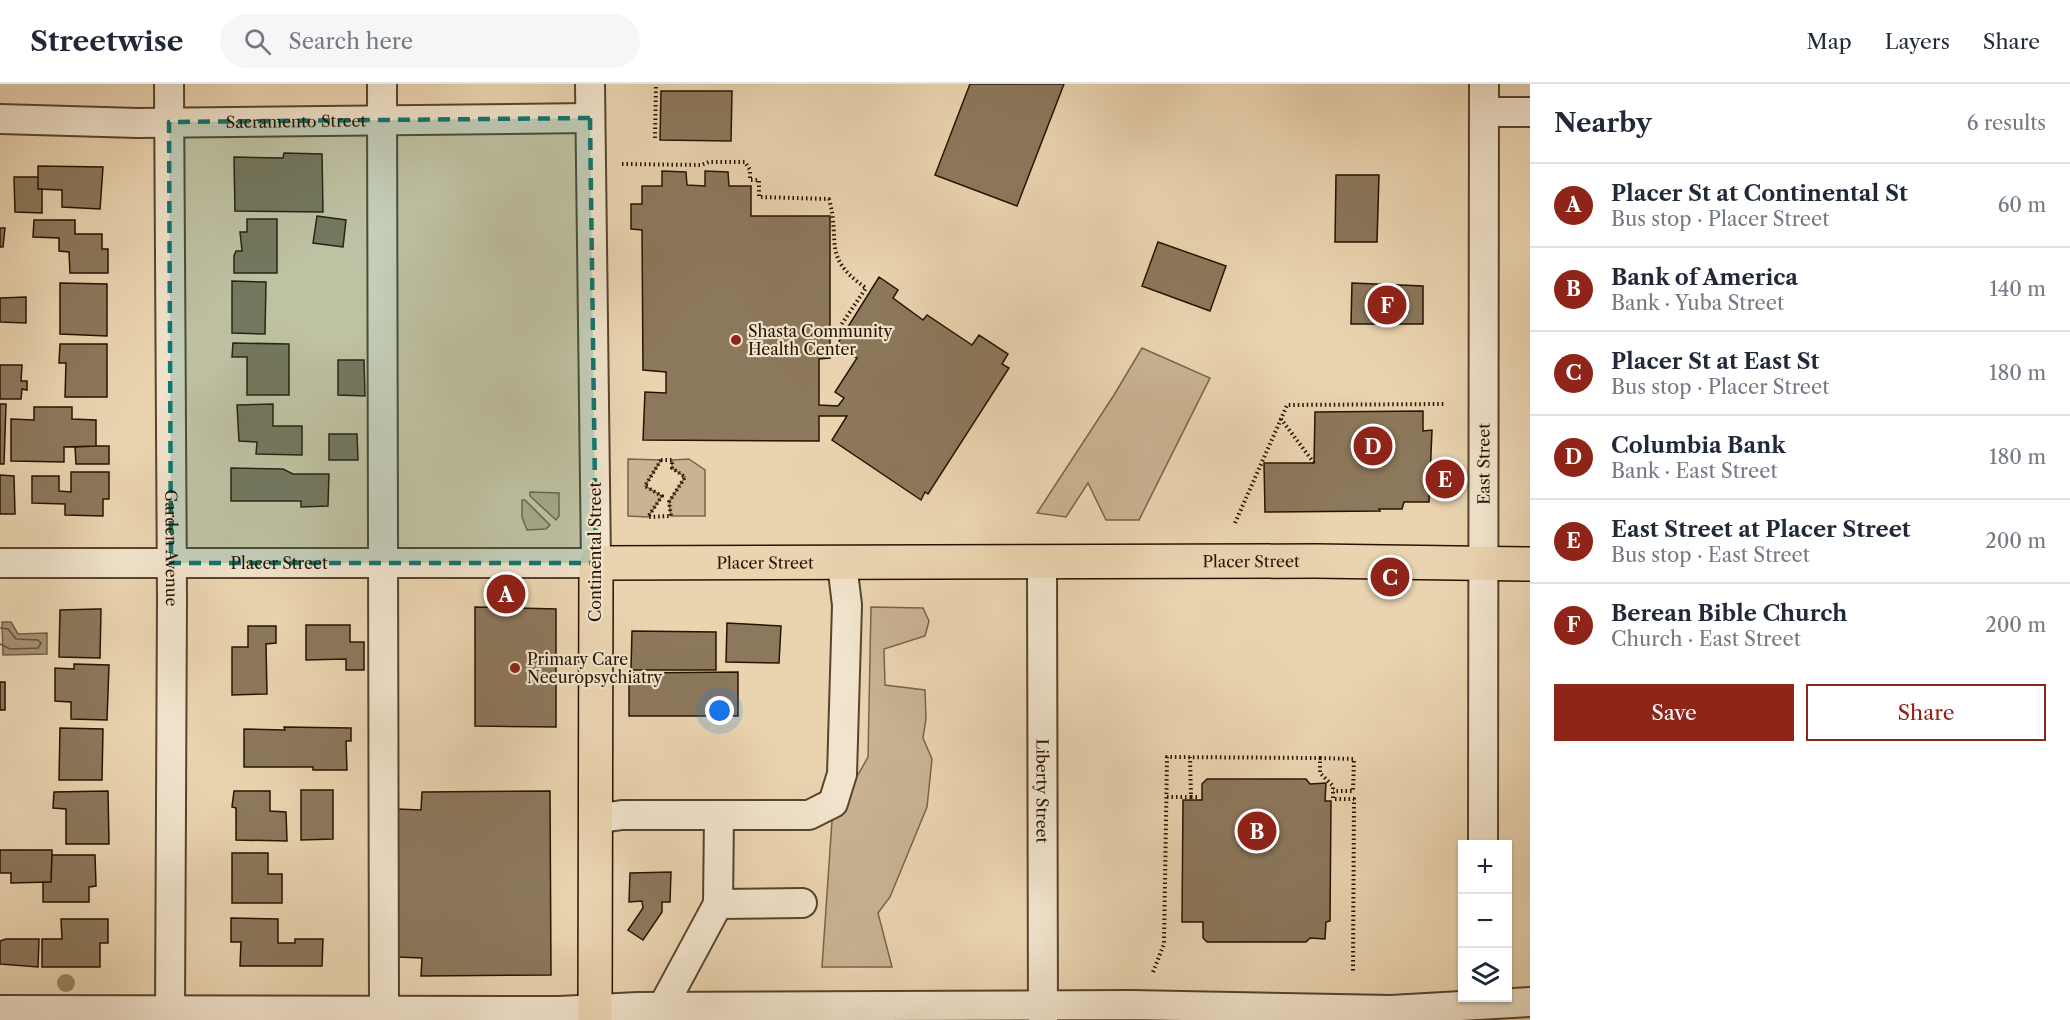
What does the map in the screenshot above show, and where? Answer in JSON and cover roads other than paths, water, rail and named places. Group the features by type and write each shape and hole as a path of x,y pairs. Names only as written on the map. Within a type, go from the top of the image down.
{"main road":[{"name":"Placer Street","path":"596,563 1315,561 1530,564"},
{"name":"Continental Street","path":"595,1014 596,563"}],"street":[{"name":"Garden Avenue","path":"169,84 170,1011"},
{"path":"382,84 384,1010"},
{"name":"Continental Street","path":"590,84 596,563"},
{"path":"1484,98 1530,112"},
{"name":"East Street","path":"1484,98 1484,840"},
{"name":"Sacramento Street","path":"0,119 169,122 590,118"},
{"name":"Placer Street","path":"0,562 596,563"},
{"name":"Liberty Street","path":"1042,563 1042,1013"},
{"path":"595,819 622,815 809,814 833,803 842,774 847,605 842,564"},
{"path":"662,1008 718,904 719,815"},
{"path":"718,904 802,903"},
{"path":"0,1010 384,1010 474,1015 595,1014 662,1008 838,1013 1042,1013 1131,1005 1391,1010 1485,1008 1530,1002"}],"water":[{"path":"2,622 11,622 18,634 47,633 47,654 3,655"}],"place":[{"name":"Berean Bible Church","path":"1387,305"},
{"name":"Shasta Community Health Center","path":"736,340"},
{"name":"Columbia Bank","path":"1373,446"},
{"name":"East Street at Placer Street","path":"1445,479"},
{"name":"Placer St at East St","path":"1390,577"},
{"name":"Placer St at Continental St","path":"506,594"},
{"name":"Primary Care Neeuropsychiatry","path":"515,668"},
{"name":"Bank of America","path":"1257,831"}]}
